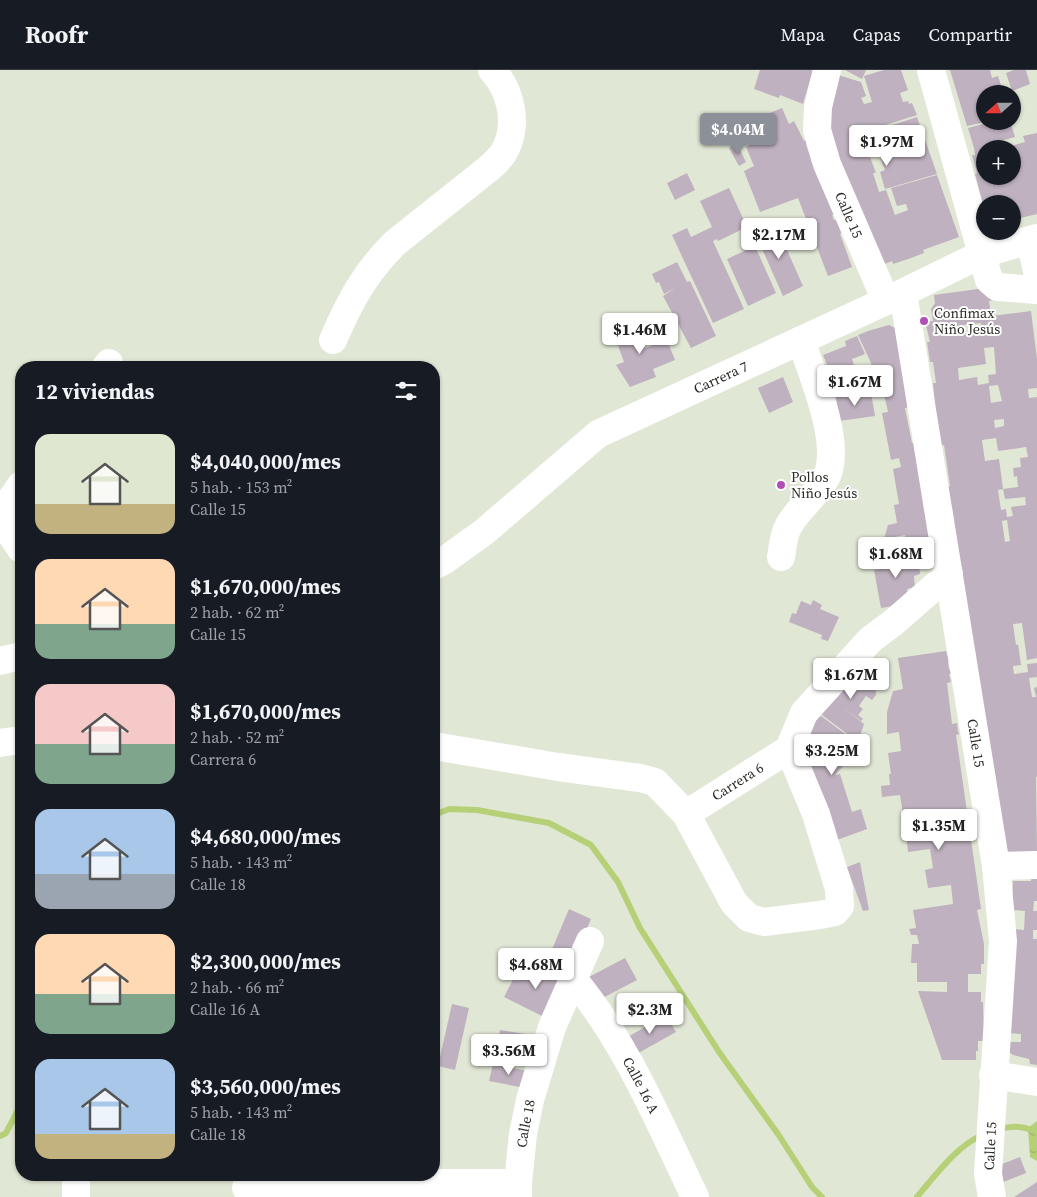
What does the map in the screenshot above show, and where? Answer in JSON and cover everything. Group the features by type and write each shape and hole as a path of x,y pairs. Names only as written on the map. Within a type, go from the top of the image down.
{"street":[{"path":"333,340 356,291 369,270 381,256 488,170 506,148 512,128 512,111 507,93 492,70"},
{"name":"Calle 15","path":"827,70 818,107 817,130 827,164 894,297 948,574 996,866 1003,941 993,1088 990,1186"},
{"path":"931,70 987,276 993,284 1013,289 1037,290"},
{"path":"1034,239 1037,271"},
{"name":"Carrera 7","path":"440,562 484,532 598,434 894,297 982,254 1034,239"},
{"path":"781,557 784,536 788,526 825,479 830,465 830,436 801,340"},
{"path":"15,494 0,516 15,540"},
{"path":"440,747 655,782 686,814 734,904 749,918 764,922 835,912 840,906 839,889 816,814 789,749 804,713 870,640 894,622 948,574"},
{"path":"0,661 15,657"},
{"path":"0,743 15,741"},
{"name":"Carrera 6","path":"686,814 789,749"},
{"path":"996,866 1037,865"},
{"name":"Calle 18","path":"518,1190 523,1134 530,1100 552,1027 590,941"},
{"name":"Calle 16 A","path":"574,980 593,1003 627,1057 695,1197"},
{"path":"993,1088 1037,1082"},
{"path":"76,1181 76,1197"},
{"path":"246,1187 340,1183 518,1190"}],"water":[{"path":"1037,1121 1037,1161 1030,1157 1028,1128"}],"building":[{"path":"760,70 813,70 803,104 780,95 779,98 754,89"},
{"path":"845,70 866,70 862,79"},
{"path":"884,70 901,70 908,90 900,93 903,102 908,101 909,104 912,103 917,115 873,129 873,131 868,133 873,148 879,146 881,154 886,152 881,139 886,137 883,128 917,117 937,174 885,189 880,172 885,170 879,154 870,157 876,173 873,173 879,192 886,190 895,215 908,210 906,204 897,206 891,188 937,175 959,237 923,250 924,253 911,258 893,264 892,261 877,267 828,142 828,72 861,82 866,96 861,98 864,104 872,102 864,76"},
{"path":"950,70 990,70 992,78 998,76 1001,85 976,85 976,124 967,126"},
{"path":"1014,70 1026,70 1030,84 1021,88 1021,85 1010,85 1006,73"},
{"path":"782,108 789,124 794,121 804,141 806,140 813,165 835,214 832,215 834,220 837,219 842,233 840,234 852,267 828,276 798,198 760,212 744,171 754,166 746,147 750,145 745,133 761,126 760,123 767,119 765,115"},
{"path":"976,126 976,130 1013,130 1015,137 1004,140 976,140 976,169 972,155 975,155 974,148 968,128"},
{"path":"1037,133 1037,214 1021,218 1021,195 981,195 978,185 1021,185 1021,143 1025,142 1023,136"},
{"path":"737,144 746,162 739,166 729,148"},
{"path":"687,173 695,190 675,200 667,183"},
{"path":"729,188 747,227 718,241 717,239 713,241 744,309 713,323 672,235 687,228 691,237 712,227 700,201"},
{"path":"775,223 803,286 783,296 755,233"},
{"path":"755,246 776,293 748,306 727,259"},
{"path":"677,262 687,282 690,281 716,336 691,348 663,296 675,288 664,294 659,282 656,283 652,274"},
{"path":"985,288 1008,298 989,301 991,316 1031,311 1037,359 1037,388 1028,389 1029,398 1037,397 1037,658 1027,660 1022,623 1013,624 1021,665 1013,666 1014,674 1028,672 1027,664 1037,663 1037,677 1029,678 1032,697 1036,697 1034,688 1037,687 1037,851 1000,856 952,507 950,507 947,487 950,486 944,445 939,446 933,383 936,383 933,362 930,362 927,342 930,342 925,321 933,321 931,309 935,303 934,295","holes":["981,323 982,330 964,333 963,325","994,347 996,374 988,375 989,383 978,385 977,377 959,380 958,368 986,364 984,348","998,385 1002,401 991,403 989,386","1004,419 1004,426 995,428 994,420","996,438 998,451 1026,447 1028,457 1020,458 1021,467 1013,468 1014,477 1017,476 1018,487 1003,489 999,459 985,461 982,440","1003,489 1005,499 1025,497 1026,505 1011,507 1013,516 1007,517 1006,509 1001,510 998,490","1007,520 1010,541 1005,542 1002,521"]},
{"path":"634,320 645,348 667,340 675,360 653,369 656,377 630,387 616,365 624,362 612,329"},
{"path":"889,325 897,329 912,407 905,408 912,443 916,442 931,541 906,546 905,535 884,539 888,525 897,523 894,505 899,504 893,469 901,467 899,458 891,460 882,413 888,412 884,394 873,396 870,381 873,380 871,363 858,335"},
{"path":"857,336 865,354 852,359 855,368 832,377 823,355 846,346 845,341"},
{"path":"783,377 793,402 769,413 758,388"},
{"path":"871,392 875,416 839,421 836,397"},
{"path":"902,547 904,564 919,561 920,574 914,576 915,587 907,589 908,594 893,606 881,608 874,570 892,567 890,549"},
{"path":"813,600 822,605 820,609 839,617 828,641 821,639 822,635 789,622 792,613 796,614 801,601 811,605"},
{"path":"946,651 949,670 951,669 952,674 949,674 951,682 947,683 952,724 957,723 959,734 956,735 981,909 977,910 984,944 984,964 981,964 981,974 968,974 968,992 981,992 981,1002 983,1002 984,1041 978,1041 976,1060 942,1060 918,991 947,992 947,982 917,982 917,963 911,963 912,944 919,944 917,935 911,935 909,929 916,928 913,910 953,904 951,885 928,888 925,870 933,868 930,849 908,852 906,833 910,833 909,825 937,821 935,810 903,814 900,795 882,797 881,786 890,785 889,774 891,774 888,753 901,751 899,732 887,734 887,712 893,691 903,689 898,658"},
{"path":"860,659 875,669 876,695 872,700 866,696 859,706 863,709 858,715 863,719 861,721 842,707 864,724 858,742 818,712"},
{"path":"817,713 852,739 841,753 850,759 835,775 840,774 852,812 861,809 867,829 837,840 802,752 816,761 802,750"},
{"path":"860,862 869,910 863,911 847,867"},
{"path":"1031,878 1037,878 1037,901 1034,901 1033,911 1037,911 1037,930 1033,930 1033,939 1037,939 1037,1065 1030,1064 1029,1059 1013,1055 1009,1052 1009,1042 1021,1042 1021,1034 1006,1033 1012,929 1024,930 1025,911 1012,910 1013,881 1031,881"},
{"path":"569,909 591,919 567,976 545,966"},
{"path":"625,958 637,980 597,1001 585,979"},
{"path":"523,960 567,982 548,1019 504,997"},
{"path":"452,1004 469,1008 455,1070 440,1066 440,1057"},
{"path":"666,1015 676,1032 633,1056 624,1039"},
{"path":"500,1030 539,1036 534,1066 495,1060"},
{"path":"493,1064 528,1071 525,1088 489,1081"},
{"path":"1020,1157 1026,1173 998,1184 992,1168"},
{"path":"1037,1182 1037,1197 1014,1197"}],"waterway":[{"path":"440,813 449,809 477,810 549,823 591,845 618,882 640,928 719,1052 778,1134 812,1187 822,1197"},
{"path":"0,1136 6,1133 15,1116"},
{"path":"997,1130 1017,1127 1037,1132"},
{"path":"917,1197 956,1153 974,1139 983,1135"}],"place":[{"name":"Confimax Niño Jesús","path":"924,321"},
{"name":"Pollos Niño Jesús","path":"781,485"}]}
